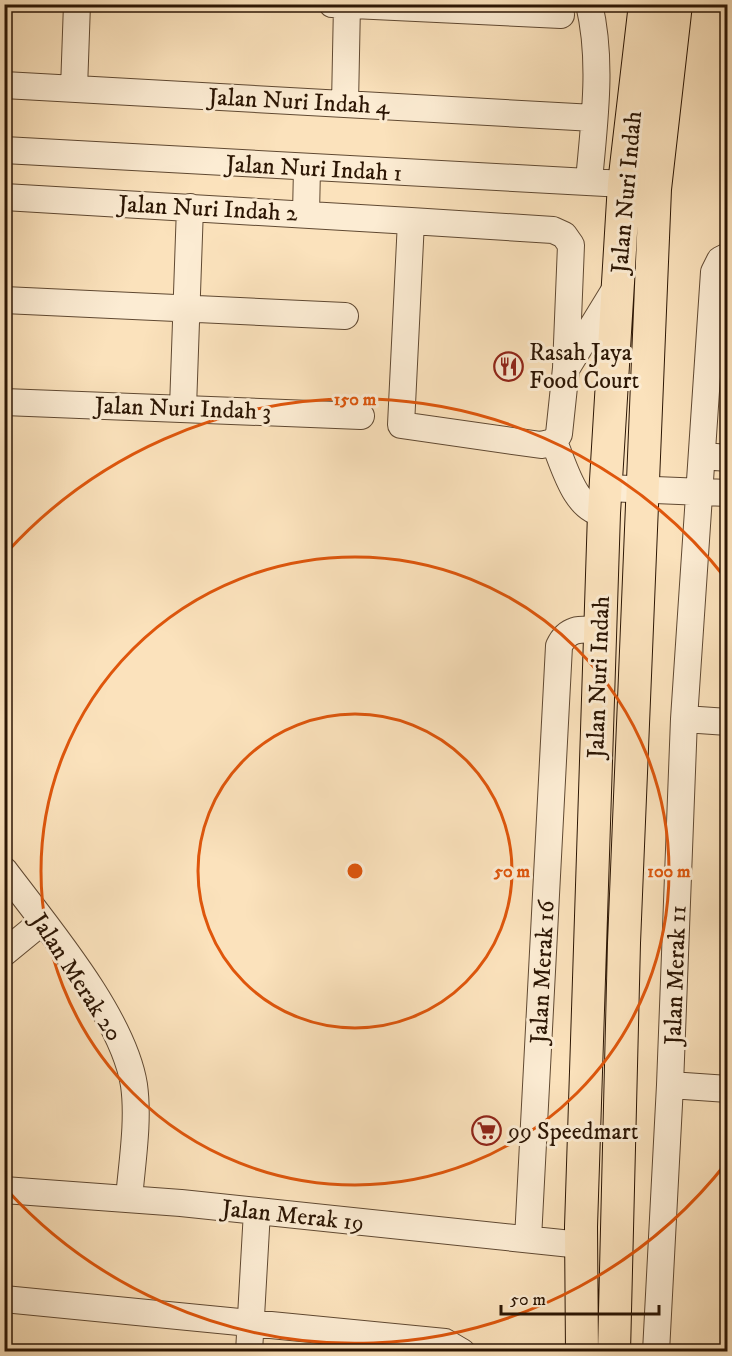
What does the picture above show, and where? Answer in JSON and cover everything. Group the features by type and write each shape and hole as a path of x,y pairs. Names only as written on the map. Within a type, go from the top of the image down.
{"main road":[{"name":"Jalan Nuri Indah","path":"582,1352 581,1245 605,500 624,184 645,4"},
{"name":"Jalan Nuri Indah","path":"614,1352 624,943 655,189 676,4"}],"street":[{"path":"74,89 77,4"},
{"path":"332,4 561,15"},
{"path":"589,4 596,41 594,118 589,181"},
{"path":"345,104 347,5"},
{"name":"Jalan Nuri Indah 4","path":"4,85 594,118"},
{"name":"Jalan Nuri Indah 1","path":"4,150 624,184"},
{"path":"306,214 307,168"},
{"name":"Jalan Nuri Indah 2","path":"4,197 553,230 564,235 571,245 566,368 559,434 554,442"},
{"path":"183,408 190,207"},
{"path":"411,221 401,425 541,445 554,442 579,497 588,508 642,488 728,493"},
{"name":"Jalan Merak 11","path":"656,1352 670,1085 684,719 700,491 715,457 718,360 714,272 720,260 728,256"},
{"path":"566,368 617,286"},
{"path":"4,300 345,316"},
{"name":"Jalan Nuri Indah 3","path":"4,402 361,416"},
{"name":"Jalan Merak 16","path":"528,1239 559,646 564,636 571,631 600,630"},
{"path":"684,719 728,722"},
{"name":"Jalan Merak 20","path":"4,870 43,921 114,1026 129,1065 135,1108 129,1199"},
{"path":"4,953 43,921"},
{"path":"670,1085 728,1089"},
{"name":"Jalan Merak 19","path":"4,1190 257,1211 581,1245"},
{"path":"249,1352 257,1211"},
{"path":"4,1299 445,1342 462,1352"}],"place":[{"name":"Rasah Jaya Food Court","path":"508,366"},
{"name":"99 Speedmart","path":"487,1131"}]}
